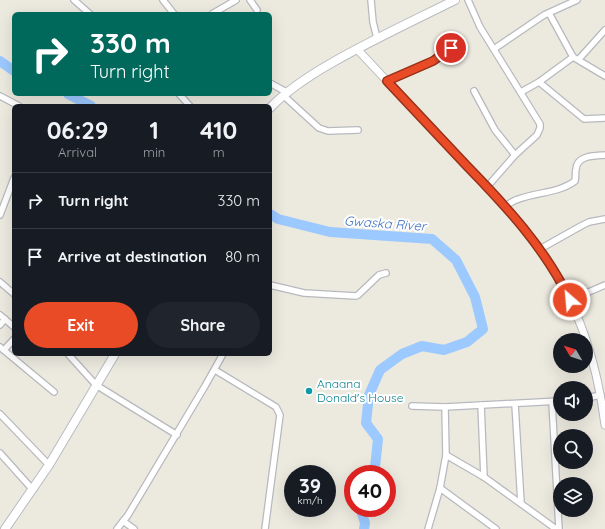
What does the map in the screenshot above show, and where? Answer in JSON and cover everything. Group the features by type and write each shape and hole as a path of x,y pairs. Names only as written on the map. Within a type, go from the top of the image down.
{"main road":[{"path":"272,106 305,79 377,38 455,0"},
{"path":"5,529 49,465 114,356"}],"street":[{"path":"74,0 88,12"},
{"path":"163,0 172,12"},
{"path":"215,12 236,0"},
{"path":"250,0 256,10"},
{"path":"371,0 373,22 377,38"},
{"path":"468,0 480,27 540,124 540,128 536,135 515,155 487,187"},
{"path":"494,49 531,23 577,0"},
{"path":"549,13 576,58 605,76"},
{"path":"521,92 576,58 605,30"},
{"path":"387,81 433,61 460,42"},
{"path":"357,49 505,206 540,248 555,271 570,300 591,354 601,395 605,425"},
{"path":"539,82 584,119 605,118"},
{"path":"272,84 286,94 320,128 328,131 358,130"},
{"path":"474,91 495,130 515,155"},
{"path":"0,96 15,104"},
{"path":"181,96 188,104"},
{"path":"505,206 518,199 570,185 575,181 576,167 579,161 587,157 605,155"},
{"path":"0,215 12,183"},
{"path":"540,248 589,222 605,219"},
{"path":"272,286 304,293 356,296 379,275 386,273"},
{"path":"0,282 12,291"},
{"path":"570,300 605,284"},
{"path":"0,315 12,325"},
{"path":"0,325 5,319"},
{"path":"12,340 2,348 54,392"},
{"path":"70,356 96,385 177,435"},
{"path":"117,529 128,515 177,435 222,356"},
{"path":"215,370 276,407 280,415 265,529"},
{"path":"593,397 601,395"},
{"path":"412,406 552,402 559,529"},
{"path":"515,404 521,503"},
{"path":"481,405 484,477"},
{"path":"429,528 440,488 446,455 446,406"},
{"path":"0,414 49,465"},
{"path":"0,453 33,490"},
{"path":"446,455 484,477 556,529"},
{"path":"440,488 496,529"},
{"path":"123,521 134,529"}],"waterway":[{"name":"Gwaska River","path":"0,61 12,70"},
{"name":"Gwaska River","path":"72,96 87,104"},
{"name":"Gwaska River","path":"272,215 278,219 330,232 432,239 456,260 475,297 483,329 467,342 444,350 422,346 402,354 380,370 369,395 366,423 378,439 375,465"},
{"name":"Gwaska River","path":"363,517 365,523 364,529"}],"place":[{"name":"Anaana Donald's House","path":"309,391"}],"route":[{"path":"451,48 433,61 387,81 517,220 540,248 555,271 570,300"}]}
